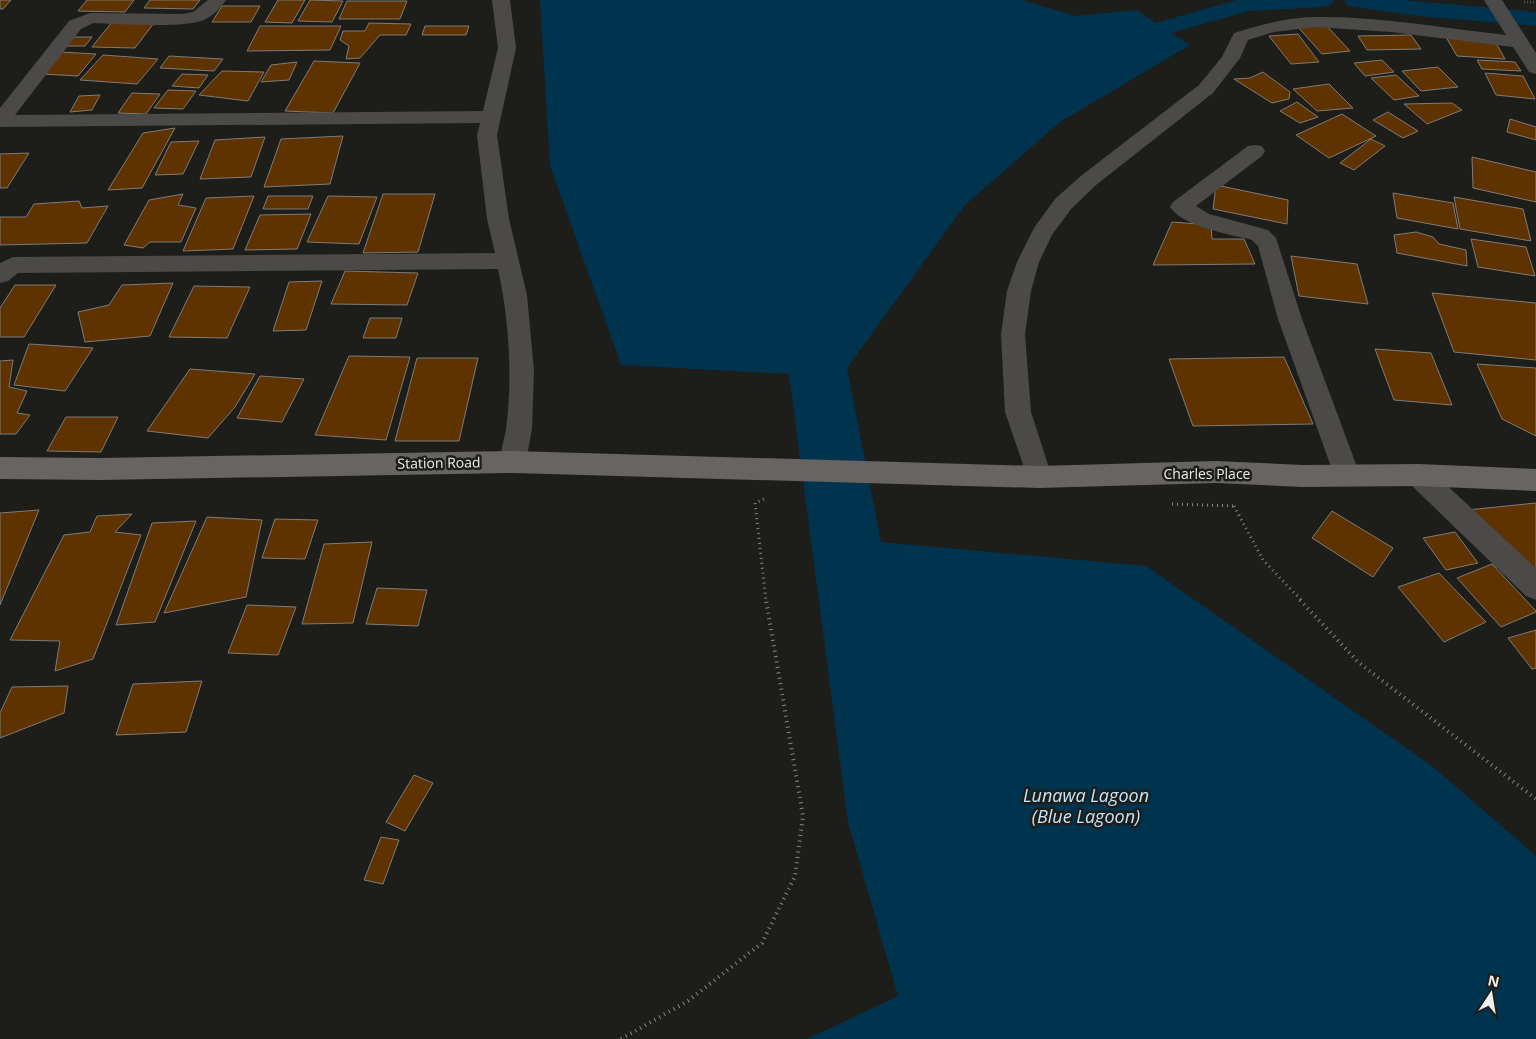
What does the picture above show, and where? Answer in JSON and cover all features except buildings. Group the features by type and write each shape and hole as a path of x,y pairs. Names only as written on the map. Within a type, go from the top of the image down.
{"street":[{"path":"0,121 75,25 90,18 183,19 199,16 217,0"},
{"path":"501,0 507,48 487,136 498,219 515,295 522,371 519,428 512,462"},
{"path":"1494,1 1536,68"},
{"path":"1039,478 1018,412 1013,334 1019,291 1028,262 1042,233 1063,204 1089,180 1206,90 1231,58 1240,37 1272,27 1315,22 1516,37"},
{"path":"0,121 491,117"},
{"path":"1255,151 1181,208 1202,219 1260,235 1268,243 1290,319 1347,475"},
{"path":"0,275 13,266 508,261"},
{"name":"Station Road","path":"0,468 101,469 512,462 877,471"},
{"name":"Charles Place","path":"877,471 1039,478 1216,472 1303,476 1418,475 1536,480"},
{"path":"1418,475 1536,587"}],"path":[{"path":"1216,472 1263,560 1358,662 1536,799"},
{"path":"621,1039 688,1001 762,943 795,876 803,816 763,584 755,503 774,495"}],"water":[{"name":"Lunawa Lagoon (Blue Lagoon)","path":"540,0 1021,0 1076,16 1136,10 1190,45 1060,122 965,205 847,368 881,542 1146,566 1432,766 1536,856 1536,1039 807,1039 898,996 848,822 789,374 621,365 550,165"}],"waterway":[{"path":"1135,36 1248,4 1323,0"},
{"path":"1355,0 1419,9 1536,19"}]}
